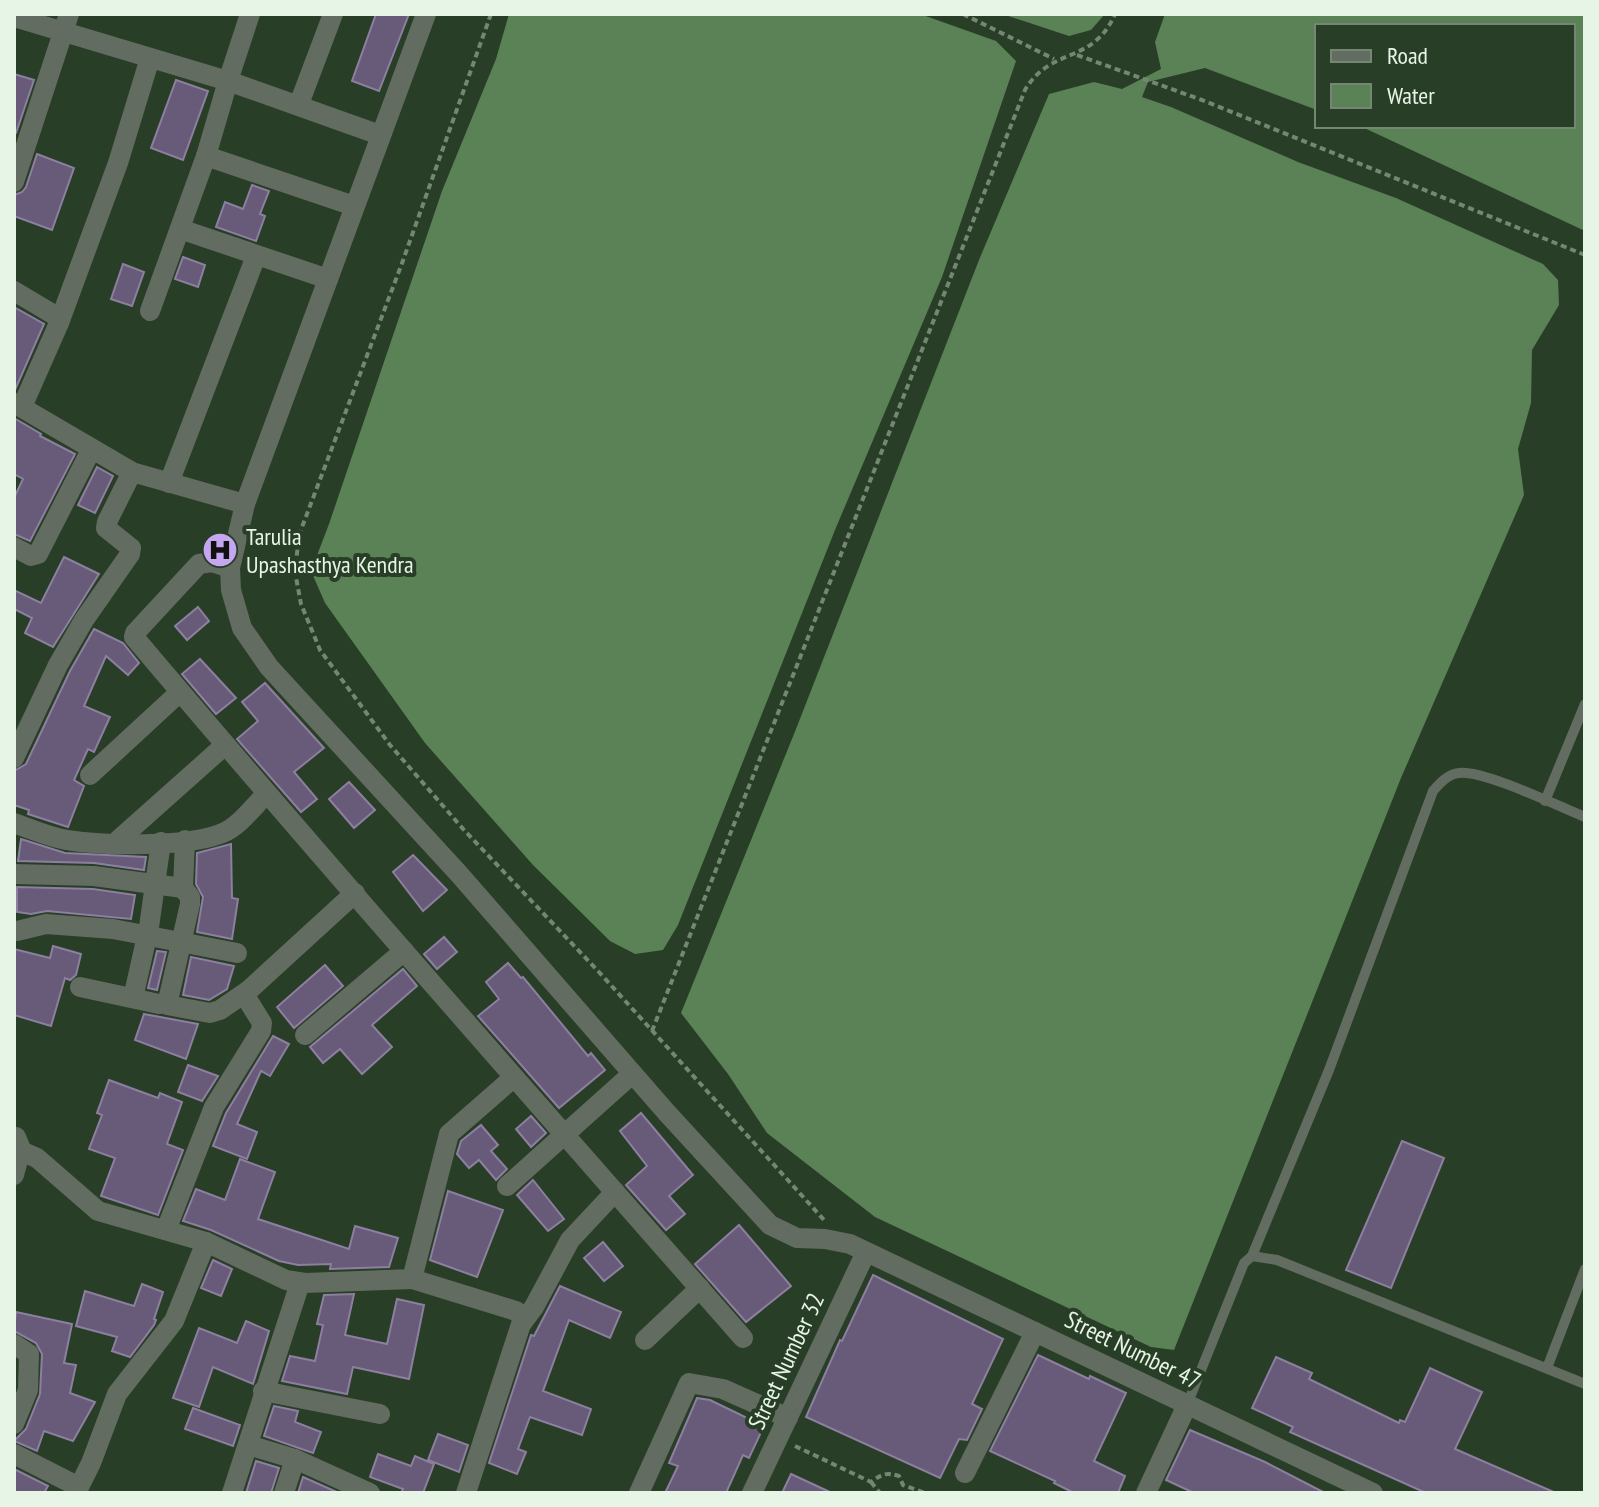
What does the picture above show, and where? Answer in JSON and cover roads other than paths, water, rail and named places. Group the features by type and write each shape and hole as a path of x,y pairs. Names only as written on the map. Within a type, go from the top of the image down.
{"street":[{"path":"150,311 206,156 250,14"},
{"path":"299,104 333,14"},
{"path":"426,14 245,504 230,568 212,562 199,564 134,637 266,794 743,1338"},
{"path":"14,17 66,23 150,58 299,104 380,135"},
{"path":"14,182 66,23"},
{"path":"150,58 118,163 59,323 18,405 132,472 245,504"},
{"path":"206,156 354,206"},
{"path":"180,229 328,279"},
{"path":"169,483 256,256"},
{"path":"14,291 56,316 59,323"},
{"path":"14,547 31,556 38,554 91,450"},
{"path":"14,758 58,665 81,625 130,554 131,548 127,543 106,528 132,472"},
{"name":"Street Number 47","path":"230,568 231,590 239,619 269,667 459,874 632,1074 770,1225 797,1238 825,1239 863,1250 1187,1405 1338,1485 1373,1493"},
{"path":"90,775 180,692"},
{"path":"115,843 225,745"},
{"path":"14,823 68,840 115,843 185,840 220,834 230,829 266,794"},
{"path":"185,840 183,888 190,897 167,1005 214,1012 244,994 355,893"},
{"path":"133,998 147,938 161,842"},
{"path":"14,874 94,876 183,888"},
{"path":"16,926 46,924 123,930 147,938 237,953"},
{"path":"305,1035 404,951"},
{"path":"80,987 159,1004"},
{"path":"166,1230 214,1107 261,1031 262,1023 244,994"},
{"path":"507,1186 632,1074"},
{"path":"412,1279 449,1134 513,1078"},
{"path":"14,1175 16,1144 37,1158 98,1211 206,1242 286,1280 300,1283 412,1279 522,1314 522,1323 466,1493"},
{"path":"522,1323 534,1307 567,1244 615,1192"},
{"path":"14,1454 77,1490 91,1463 117,1394 174,1321 206,1242"},
{"name":"Street Number 32","path":"752,1493 863,1250"},
{"path":"232,1493 300,1283"},
{"path":"645,1340 700,1288"},
{"path":"965,1473 1035,1332"},
{"path":"14,1344 29,1354 28,1390 14,1424"},
{"path":"639,1493 689,1383 723,1389 783,1427"},
{"path":"263,1391 380,1414"},
{"path":"1146,1493 1187,1405"},
{"path":"248,1445 295,1459 363,1491"},
{"path":"284,1493 295,1459"}],"lane":[{"path":"1545,801 1585,704"},
{"path":"1187,1405 1244,1263 1252,1256 1329,1070 1433,791 1442,780 1458,772 1479,775 1585,817"},
{"path":"1252,1256 1277,1260 1585,1384"},
{"path":"1547,1368 1585,1269"}],"water":[{"path":"509,14 920,14 996,41 1016,61 942,277 835,530 678,925 663,950 635,954 610,941 533,865 425,743 325,603 311,571 442,191 496,59"},
{"path":"1002,14 1105,14 1091,30 1069,36"},
{"path":"1165,14 1585,14 1585,231 1364,128 1575,128 1575,24 1315,24 1315,109 1205,68 1148,82 1142,97 1298,162 1396,198 1543,264 1558,280 1559,305 1532,350 1531,403 1518,449 1524,495 1401,778 1174,1350 1151,1347 875,1217 767,1133 728,1074 681,1013 796,729 979,260 1049,94 1094,82 1122,89 1161,69 1155,42"}],"place":[{"name":"Tarulia Upashasthya Kendra","path":"220,550"}]}
